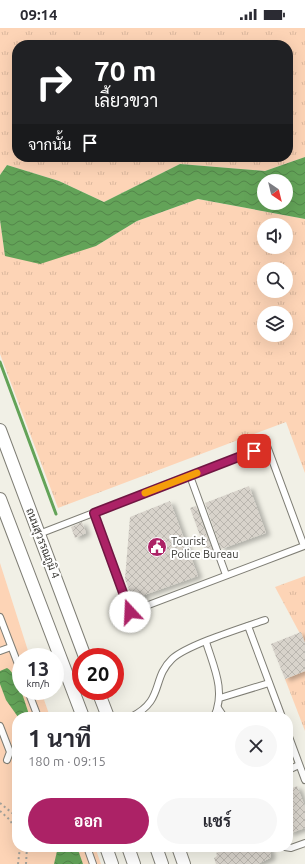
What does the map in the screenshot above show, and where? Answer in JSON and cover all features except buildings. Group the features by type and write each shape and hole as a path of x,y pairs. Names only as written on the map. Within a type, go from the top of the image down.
{"street":[{"name":"ถนนสุวรรณภูมิ 4","path":"0,430 82,648"},
{"path":"0,499 81,712"},
{"path":"101,700 106,712"},
{"path":"108,852 112,864"},
{"path":"130,852 134,864"},
{"path":"158,852 162,864"},
{"path":"180,852 184,864"}],"lane":[{"path":"39,534 267,446 304,546 130,612 94,513"},
{"path":"190,476 226,575"},
{"path":"0,617 11,646 0,651"},
{"path":"141,712 146,709 155,696 165,669 171,660 184,651 264,620"},
{"path":"248,626 280,712"},
{"path":"206,642 219,685 220,698 216,712"},
{"path":"220,698 269,683"},
{"path":"31,700 36,712"},
{"path":"218,708 221,712"},
{"path":"0,726 10,752 7,760"},
{"path":"293,747 305,780"},
{"path":"293,768 300,765"},
{"path":"293,847 305,843"},
{"path":"89,852 94,864"}],"path":[{"path":"0,803 12,813"},
{"path":"0,811 12,824"},
{"path":"18,864 19,852"},
{"path":"26,864 27,852"}],"green space":[{"path":"0,28 305,28 305,157 293,161 293,40 12,40 12,162 291,162 265,171 180,164 104,202 59,181 7,165 0,175"},
{"path":"198,199 305,219 305,473 286,422 58,508 0,354 0,220 5,255 96,246 137,221"},
{"path":"0,563 27,648 12,648 12,700 44,700 48,712 12,712 12,852 97,852 101,864 0,864"},
{"path":"305,576 305,643 275,587"},
{"path":"305,671 305,731 285,679"}],"water":[{"path":"305,157 305,219 198,199 137,221 96,246 40,264 5,256 0,220 0,175 7,165 59,181 104,202 180,164 265,171"},
{"path":"7,668 12,673 12,700 25,700 28,712 14,712 6,700 0,684 0,671"},
{"path":"57,852 79,852 83,864 54,864"}],"waterway":[{"path":"0,362 56,514"}],"slow traffic":[{"path":"145,493 197,473"}],"place":[{"name":"Tourist Police Bureau","path":"157,547"}],"route":[{"path":"130,612 94,513 254,451"}]}
